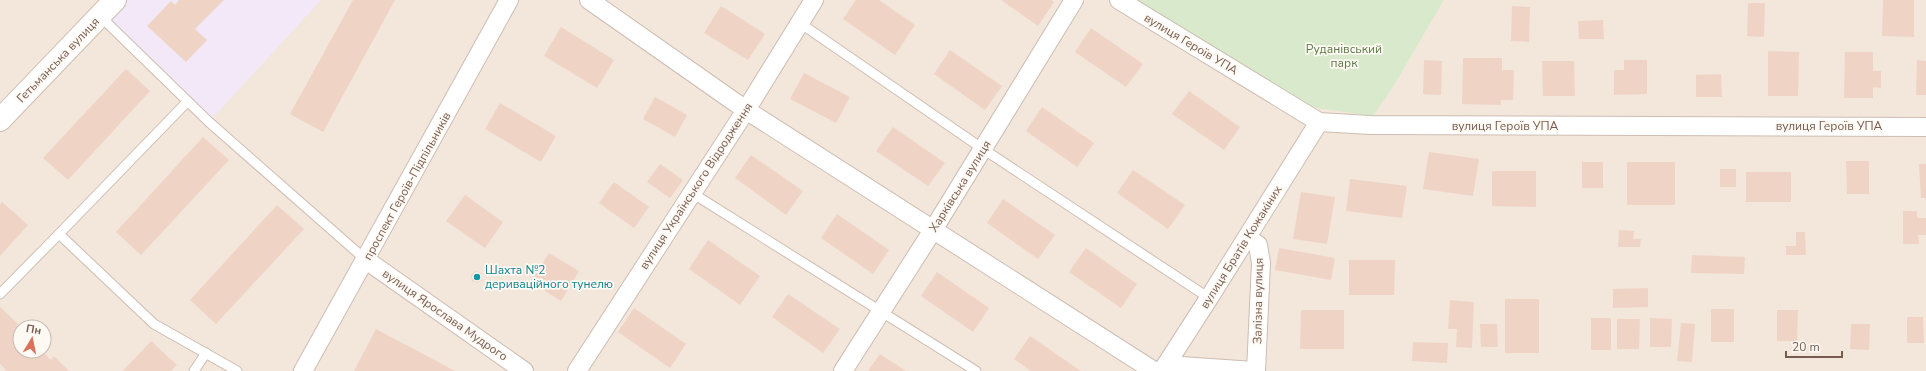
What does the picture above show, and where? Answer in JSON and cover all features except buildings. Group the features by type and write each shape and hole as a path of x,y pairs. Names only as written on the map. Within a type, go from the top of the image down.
{"street":[{"name":"Гетьманська вулиця","path":"0,120 115,0"},
{"name":"проспект Героїв-Підпільників","path":"303,371 509,0"},
{"path":"589,0 746,110 933,230 1160,369 1255,371"},
{"name":"вулиця Українського Відродження","path":"577,371 746,110 814,0"},
{"name":"Харківська вулиця","path":"843,371 933,230 1074,0"},
{"name":"вулиця Героїв УПА","path":"1119,0 1319,122 1370,125 1926,127"},
{"name":"вулиця Братів Кожакіних","path":"1160,369 1209,298 1319,122"},
{"name":"Залізна вулиця","path":"1247,238 1258,245 1261,263 1255,371"},
{"name":"вулиця Ярослава Мудрого","path":"366,260 524,371"}],"lane":[{"path":"100,16 188,102 366,260"},
{"path":"800,23 983,149 1209,298"},
{"path":"0,294 188,102"},
{"path":"692,193 976,371"},
{"path":"59,234 154,324 237,371"},
{"path":"194,371 206,353"}],"shaded area":[{"path":"0,0 1132,0 1372,116 1395,84 1444,0 1926,0 1926,371 0,371"},
{"path":"115,0 321,0 209,122 100,16"}],"green space":[{"name":"Руданівський парк","path":"1132,0 1444,0 1395,84 1373,116 1290,104"}],"place":[{"name":"Шахта №2 дериваційного тунелю","path":"477,277"}]}
